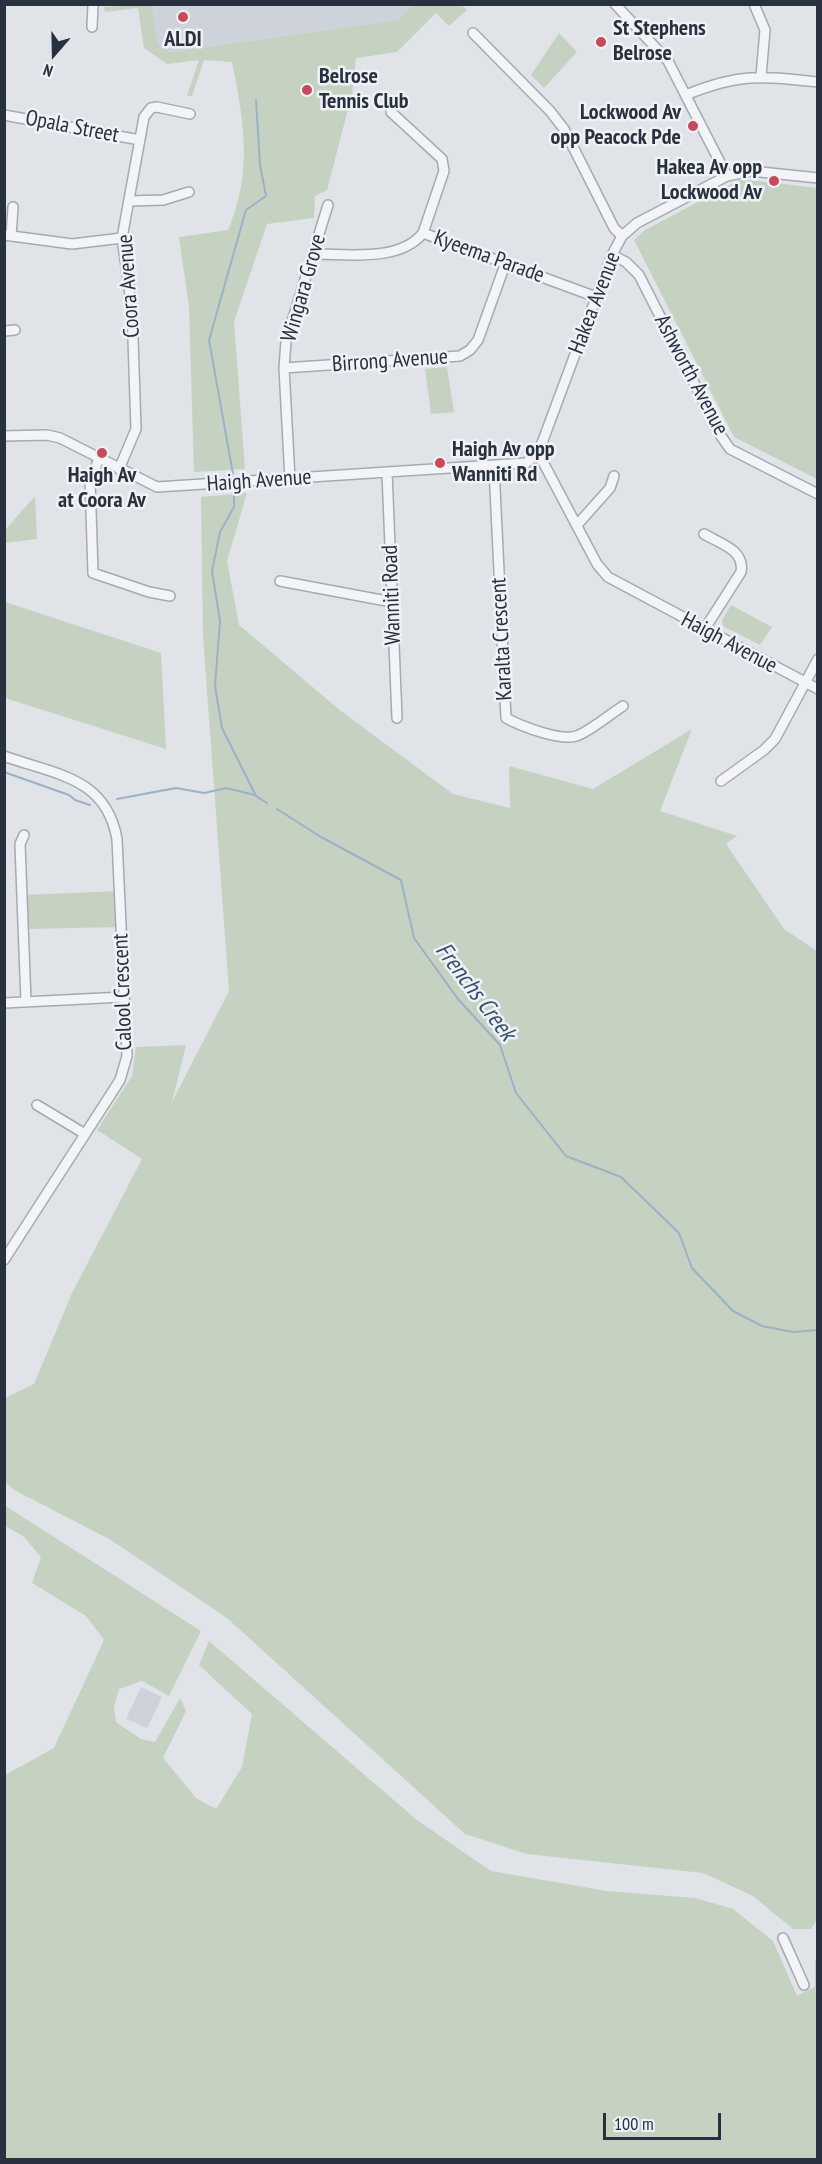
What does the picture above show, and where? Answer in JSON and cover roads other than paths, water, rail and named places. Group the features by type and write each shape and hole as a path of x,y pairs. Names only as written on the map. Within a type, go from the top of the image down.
{"street":[{"path":"92,27 93,4"},
{"path":"615,4 663,54 727,176"},
{"path":"757,5 765,30 761,76"},
{"path":"473,33 550,111 564,129 614,228 622,236"},
{"path":"686,94 709,85 761,76 818,82"},
{"name":"Coora Avenue","path":"119,469 136,429 133,316 122,238 144,117 151,108 165,107 190,114"},
{"path":"391,112 442,159 444,171 423,233"},
{"name":"Opala Street","path":"4,115 140,140"},
{"name":"Hakea Avenue","path":"536,455 612,255 622,236 637,223 727,176 751,171 818,178"},
{"path":"130,201 163,200 189,192"},
{"name":"Wingara Grove","path":"290,479 284,368 286,341 327,205"},
{"path":"13,207 8,235 72,243 122,238"},
{"name":"Kyeema Parade","path":"314,254 373,254 405,249 415,244 423,233 597,297"},
{"name":"Ashworth Avenue","path":"612,255 626,262 639,275 721,436 730,449 818,494"},
{"name":"Birrong Avenue","path":"284,368 460,356 470,350 478,340 506,262"},
{"name":"Haigh Avenue","path":"4,436 39,435 60,438 157,487 494,466 526,463 536,455 543,462 597,564 608,577 818,689"},
{"path":"99,459 90,480 93,573 149,592 170,596"},
{"name":"Karalta Crescent","path":"494,466 506,718 520,726 568,738 578,736 622,705"},
{"name":"Wanniti Road","path":"387,472 397,718"},
{"path":"577,525 610,488 614,476"},
{"path":"704,534 738,553 742,563 741,572 704,630"},
{"path":"280,581 392,602"},
{"path":"721,781 764,750 775,739 818,659"},
{"name":"Calool Crescent","path":"4,756 83,784 97,794 108,808 117,839 127,1056 120,1080 4,1260"},
{"path":"24,835 20,844 26,1002"},
{"path":"4,1003 123,998"},
{"path":"37,1105 85,1134"},
{"path":"783,1938 804,1985"}],"waterway":[{"path":"233,474 209,340 246,210 266,196 260,165 256,100"},
{"name":"Frenchs Creek","path":"234,495 234,507 220,532 212,571 220,621 215,686 222,728 256,796 267,803"},
{"path":"4,772 69,795 75,800 90,805"},
{"path":"117,799 176,788 204,793 226,788 255,795"},
{"name":"Frenchs Creek","path":"277,809 321,837 401,880 414,938 458,999 500,1045 516,1093 566,1156 621,1177 679,1233 692,1268 733,1311 762,1326 793,1332 818,1330"}],"place":[{"name":"ALDI","path":"183,17"},
{"name":"St Stephens Belrose","path":"601,42"},
{"name":"Belrose Tennis Club","path":"307,90"},
{"name":"Lockwood Av opp Peacock Pde","path":"693,126"},
{"name":"Hakea Av opp Lockwood Av","path":"774,181"},
{"name":"Haigh Av at Coora Av","path":"102,453"},
{"name":"Haigh Av opp Wanniti Rd","path":"440,463"}]}
